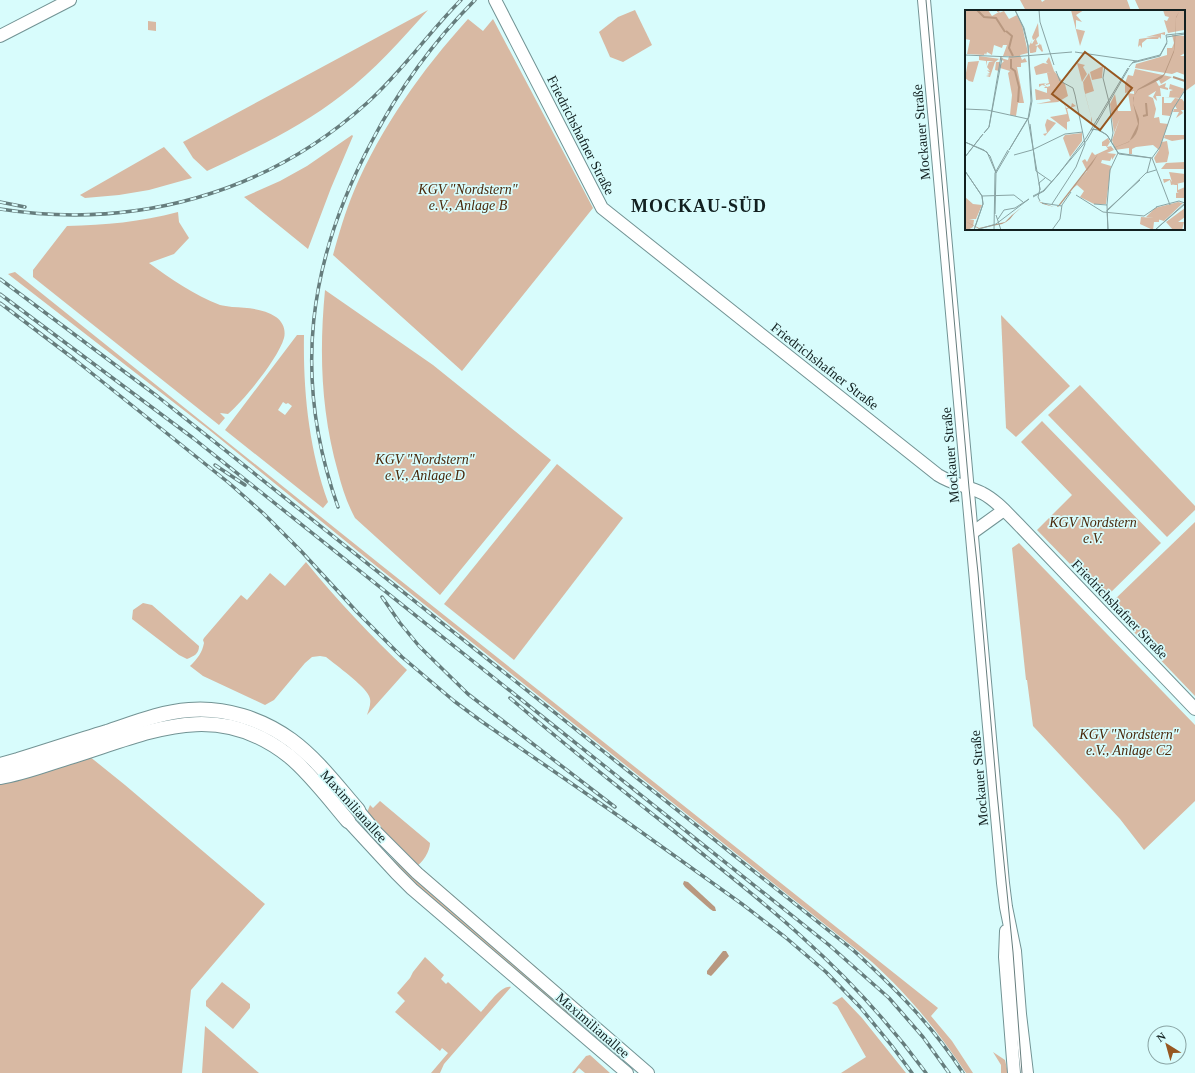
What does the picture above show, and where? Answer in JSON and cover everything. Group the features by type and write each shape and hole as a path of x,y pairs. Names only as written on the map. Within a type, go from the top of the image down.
{"highway":[{"name":"Maximilianallee","path":"0,765 152,718 189,710 216,710 259,721 292,741 307,754 358,810"},
{"name":"Maximilianallee","path":"0,777 22,772 171,726 189,723 220,724 246,731 272,744 288,756 304,771 348,821"}],"main road":[{"path":"0,36 70,0"},
{"name":"Friedrichshafner Straße","path":"495,0 602,208 938,475 952,483 982,493 990,498 1004,510 1195,709"},
{"name":"Mockauer Straße","path":"924,0 1006,907 1005,956 1014,1073"},
{"path":"972,533 1004,510"},
{"name":"Maximilianallee","path":"358,810 376,832 417,873 648,1073"},
{"name":"Maximilianallee","path":"348,821 396,873 412,888 627,1073"},
{"name":"Mockauer Straße","path":"1006,907 1015,951 1027,1073"}],"green space":[{"path":"1020,0 1041,0 1042,2 1045,0 1127,0 1131,10 1045,9 1025,10"},
{"path":"1135,0 1195,0 1195,84 1185,91 1185,10 1140,10"},
{"path":"428,10 387,55 354,86 326,107 277,137 207,171 193,158 183,142"},
{"path":"635,10 652,45 623,62 610,57 599,32 618,17"},
{"name":"KGV \"Nordstern\" e.V., Anlage B","path":"468,19 483,31 493,19 593,208 462,371 333,255 342,223 351,199 377,144 404,100 419,79"},
{"path":"148,21 156,22 156,31 148,30"},
{"path":"352,135 353,136 331,188 308,249 244,197 280,181 307,166"},
{"path":"164,147 192,178 149,190 119,195 85,198 80,195"},
{"path":"178,212 179,222 189,238 174,254 149,263 183,286 210,301 221,305 255,309 271,314 280,321 284,329 285,335 281,347 268,368 243,399 228,414 220,413 225,418 219,425 33,277 33,270 67,226 123,222"},
{"path":"15,272 938,1008 931,1016 952,1041 973,1073 966,1073 922,1014 899,988 872,962 370,561 208,429 8,274"},
{"name":"KGV \"Nordstern\" e.V., Anlage D","path":"325,290 433,365 551,460 440,595 355,518 345,495 332,449 325,404 322,336"},
{"path":"1001,315 1070,386 1016,437 1006,428"},
{"path":"297,335 304,335 308,420 321,482 328,502 323,508 225,430","holes":["283,402 286,404 288,403 292,406 285,415 278,410"]},
{"name":"KGV Nordstern e.V.","path":"1080,385 1195,506 1195,510 1167,537 1048,415"},
{"name":"KGV Nordstern e.V.","path":"1042,421 1161,543 1104,599 1037,530 1072,495 1021,442"},
{"path":"557,464 623,518 514,660 444,604"},
{"name":"KGV Nordstern e.V.","path":"1195,522 1195,696 1109,606"},
{"name":"KGV \"Nordstern\" e.V., Anlage C2","path":"1019,543 1195,725 1195,801 1144,850 1120,819 1033,726 1026,680 1012,548"},
{"path":"306,562 355,618 407,670 367,715 370,706 369,696 356,681 326,657 312,657 305,663 274,700 265,705 203,676 190,666 201,653 204,638 241,595 247,600 270,573 285,586"},
{"path":"143,603 152,605 199,646 196,654 187,659 179,655 132,619 133,610"},
{"path":"89,756 265,904 191,990 182,1073 0,1073 0,781"},
{"path":"380,801 430,843 426,856 421,863 415,867 385,836 386,833 368,813 370,805 373,808"},
{"path":"369,834 388,855 582,1020 579,1023 534,988 406,878 367,836"},
{"path":"424,870 588,1012 587,1015 422,873"},
{"path":"425,957 444,975 441,979 446,984 448,982 481,1012 499,992 507,987 511,987 444,1064 440,1073 431,1073 448,1053 442,1048 440,1051 395,1012 405,1001 397,993"},
{"path":"222,982 250,1004 250,1008 233,1029 206,1006 206,1001"},
{"path":"842,997 862,1018 906,1073 841,1073 866,1057 837,1006 832,1003"},
{"path":"205,1026 259,1073 202,1073"},
{"path":"993,1052 1005,1060 1008,1073 1001,1073 1001,1065"},
{"path":"590,1055 610,1073 585,1073 579,1068 575,1073 572,1073 586,1056"}],"shaded area":[{"path":"684,881 688,882 715,907 716,911 710,909 685,887 683,884"},
{"path":"723,951 726,951 729,956 711,976 707,974 707,971"}],"tram line":[{"path":"926,0 969,488 1013,952 1022,1073"}],"railway":[{"path":"0,209 50,214 100,214 148,209 196,198 242,182 286,161 328,135 367,103 392,78 461,0"},
{"path":"338,507 324,459 315,412 312,366 314,320 321,275 333,231 350,186 382,122 418,66 445,32 475,0"},
{"path":"0,202 25,207"},
{"path":"0,279 157,396 853,950 884,979 926,1023 963,1073"},
{"path":"0,294 193,438 829,945 889,998 923,1037 949,1073"},
{"path":"0,303 74,359 229,483 264,514 301,551 357,612 402,657 454,701 623,819 742,904 785,937 826,972 860,1007 912,1073"},
{"path":"215,465 245,485"},
{"path":"382,597 400,623 419,646 468,694 615,807"},
{"path":"510,698 787,923 836,969 868,1002 926,1073"}],"district":[{"name":"MOCKAU-SÜD","path":"699,206"}]}
